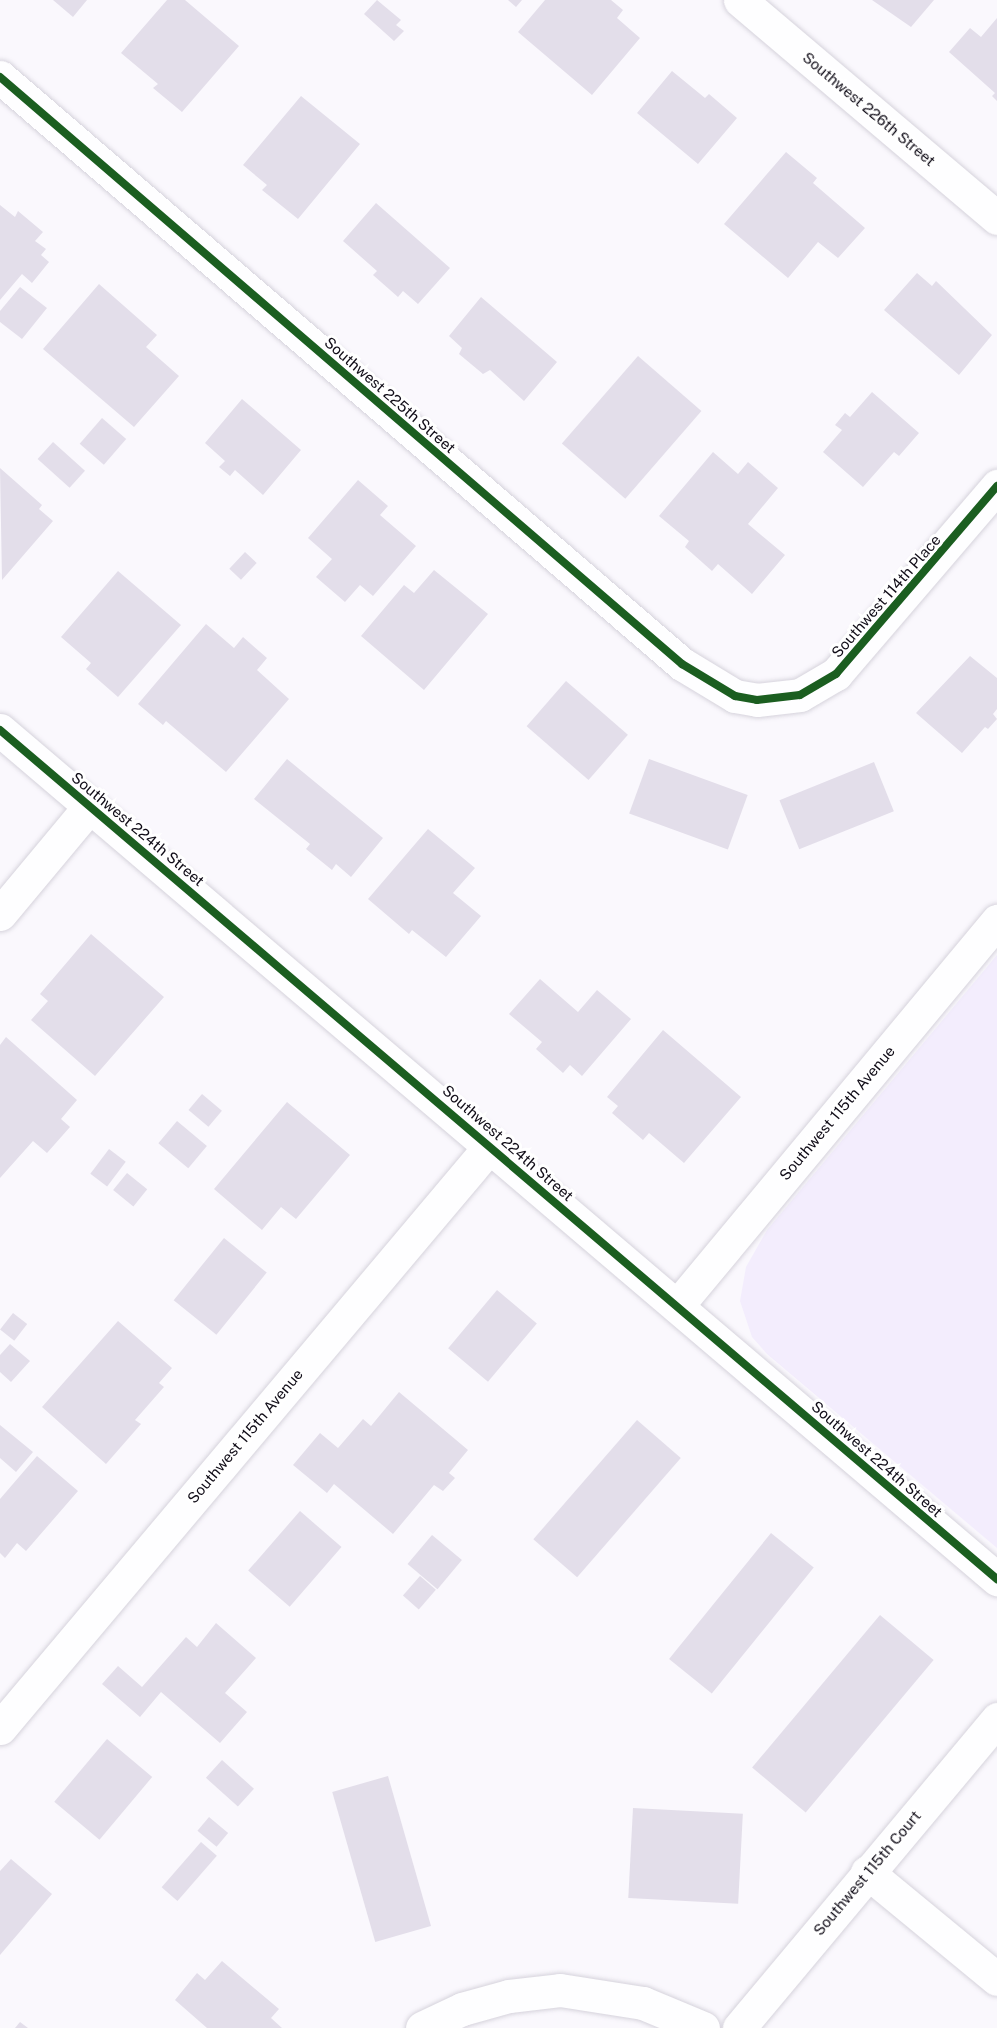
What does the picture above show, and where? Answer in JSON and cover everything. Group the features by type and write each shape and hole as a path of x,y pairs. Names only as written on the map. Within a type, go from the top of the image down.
{"street":[{"name":"Southwest 226th Street","path":"740,0 997,218"},
{"name":"Southwest 225th Street","path":"0,77 682,664 735,696 779,699"},
{"name":"Southwest 114th Place","path":"779,699 811,690 842,669 997,486"},
{"name":"Southwest 224th Street","path":"0,730 490,1145 997,1580"},
{"path":"0,914 90,806"},
{"name":"Southwest 115th Avenue","path":"677,1306 997,921"},
{"name":"Southwest 115th Avenue","path":"0,1728 490,1145"},
{"name":"Southwest 115th Court","path":"739,2028 997,1719"},
{"path":"867,1872 997,1979"},
{"path":"422,2028 462,2009 500,1998 560,1990 643,2003 703,2028"}],"shaded area":[{"path":"997,955 997,1548 767,1354 752,1337 740,1301 746,1267 767,1230"}],"building":[{"path":"53,0 87,0 73,17"},
{"path":"167,0 185,0 239,46 182,112 153,88 158,84 121,53"},
{"path":"377,0 401,20 396,25 404,31 394,41 364,14"},
{"path":"508,0 522,0 516,7"},
{"path":"545,0 611,0 623,10 617,18 640,38 592,95 518,32"},
{"path":"872,0 934,0 911,27"},
{"path":"997,18 997,101 992,96 995,93 949,52 970,28 981,37"},
{"path":"672,71 705,98 709,94 737,118 698,164 637,113"},
{"path":"301,96 360,144 298,219 262,190 267,185 243,165"},
{"path":"786,152 817,178 813,183 865,228 838,258 818,242 788,278 724,224"},
{"path":"376,203 450,268 418,304 403,291 398,297 373,275 377,271 343,241"},
{"path":"0,205 15,217 18,211 43,232 35,241 46,249 41,255 49,262 32,283 22,274 0,300"},
{"path":"917,273 932,286 936,281 992,335 959,375 884,310"},
{"path":"99,284 157,335 146,347 179,376 134,427 43,349"},
{"path":"20,287 47,308 22,339 0,322 0,311"},
{"path":"481,297 557,362 524,401 490,370 483,374 459,354 462,348 449,336"},
{"path":"638,356 701,411 625,499 562,444"},
{"path":"872,392 919,433 899,456 894,452 863,487 823,452 842,430 835,425 845,413 850,417"},
{"path":"242,399 301,450 263,495 235,470 230,476 219,467 225,461 205,443"},
{"path":"102,418 126,439 104,465 80,444"},
{"path":"53,442 85,471 70,488 38,459"},
{"path":"713,452 738,474 748,462 778,488 748,524 785,555 752,594 718,564 712,571 685,547 689,541 659,516"},
{"path":"0,468 42,505 39,509 53,521 2,580"},
{"path":"358,480 388,506 380,515 416,546 373,596 360,585 345,602 316,577 332,559 308,538"},
{"path":"245,552 257,563 241,580 229,569"},
{"path":"434,570 488,614 424,690 361,636 404,585 414,593"},
{"path":"118,571 181,625 118,697 86,669 91,663 61,637"},
{"path":"206,624 234,648 243,637 267,658 257,670 289,699 226,772 166,721 163,725 138,704"},
{"path":"970,656 997,678 997,709 993,714 997,719 988,729 985,727 962,753 916,713"},
{"path":"566,681 628,735 589,780 527,726"},
{"path":"287,759 383,838 351,877 336,864 332,870 306,849 310,844 254,799"},
{"path":"649,759 748,795 728,849 629,814"},
{"path":"874,762 894,811 799,849 779,800"},
{"path":"428,829 475,868 453,893 481,916 446,957 412,930 409,934 368,899"},
{"path":"91,934 164,997 95,1076 31,1020 48,1001 40,994"},
{"path":"540,979 578,1012 597,990 631,1019 582,1076 570,1065 563,1073 536,1049 542,1042 509,1014"},
{"path":"663,1030 741,1097 684,1163 649,1133 643,1140 612,1113 618,1106 607,1097"},
{"path":"6,1037 77,1100 61,1119 70,1127 47,1153 33,1141 0,1178 0,1045"},
{"path":"202,1094 222,1111 208,1127 189,1110"},
{"path":"287,1102 350,1155 296,1219 281,1207 262,1230 214,1189"},
{"path":"177,1121 207,1146 188,1168 158,1143"},
{"path":"109,1149 126,1162 107,1186 90,1174"},
{"path":"127,1173 147,1189 133,1206 113,1190"},
{"path":"224,1238 267,1273 216,1335 174,1300"},
{"path":"497,1290 537,1323 488,1382 448,1348"},
{"path":"13,1313 27,1324 14,1341 0,1330"},
{"path":"118,1321 172,1368 159,1383 164,1387 135,1420 141,1424 106,1464 42,1407"},
{"path":"10,1344 30,1361 11,1382 0,1372 0,1355"},
{"path":"399,1392 468,1450 449,1473 455,1478 443,1491 434,1485 393,1534 334,1484 327,1493 293,1465 320,1433 338,1448 363,1419 371,1426"},
{"path":"637,1420 681,1458 577,1577 533,1539"},
{"path":"0,1425 33,1452 16,1472 0,1458"},
{"path":"37,1456 78,1491 26,1551 17,1543 5,1558 0,1553 0,1499"},
{"path":"300,1511 342,1547 290,1607 248,1571"},
{"path":"771,1533 814,1568 712,1694 669,1659"},
{"path":"432,1535 462,1560 437,1589 408,1564"},
{"path":"420,1576 436,1590 419,1609 403,1596"},
{"path":"880,1615 934,1660 806,1812 752,1767"},
{"path":"216,1623 256,1658 225,1693 247,1712 220,1743 161,1692 140,1717 102,1684 118,1666 142,1687 186,1637 197,1647"},
{"path":"107,1739 152,1777 99,1840 54,1802"},
{"path":"222,1760 254,1789 238,1807 206,1778"},
{"path":"388,1776 431,1926 375,1942 332,1792"},
{"path":"633,1808 743,1814 738,1904 628,1898"},
{"path":"209,1817 228,1833 217,1847 197,1831"},
{"path":"201,1842 217,1856 177,1901 162,1887"},
{"path":"11,1859 52,1894 0,1955 0,1871"},
{"path":"222,1961 279,2009 271,2018 282,2028 207,2028 175,2000 197,1973 205,1980"},
{"path":"20,2022 28,2028 15,2028"}],"cycle path":[{"path":"0,77 682,664 735,696 757,700 800,695 836,674 997,486"},
{"path":"0,730 997,1579"}]}
